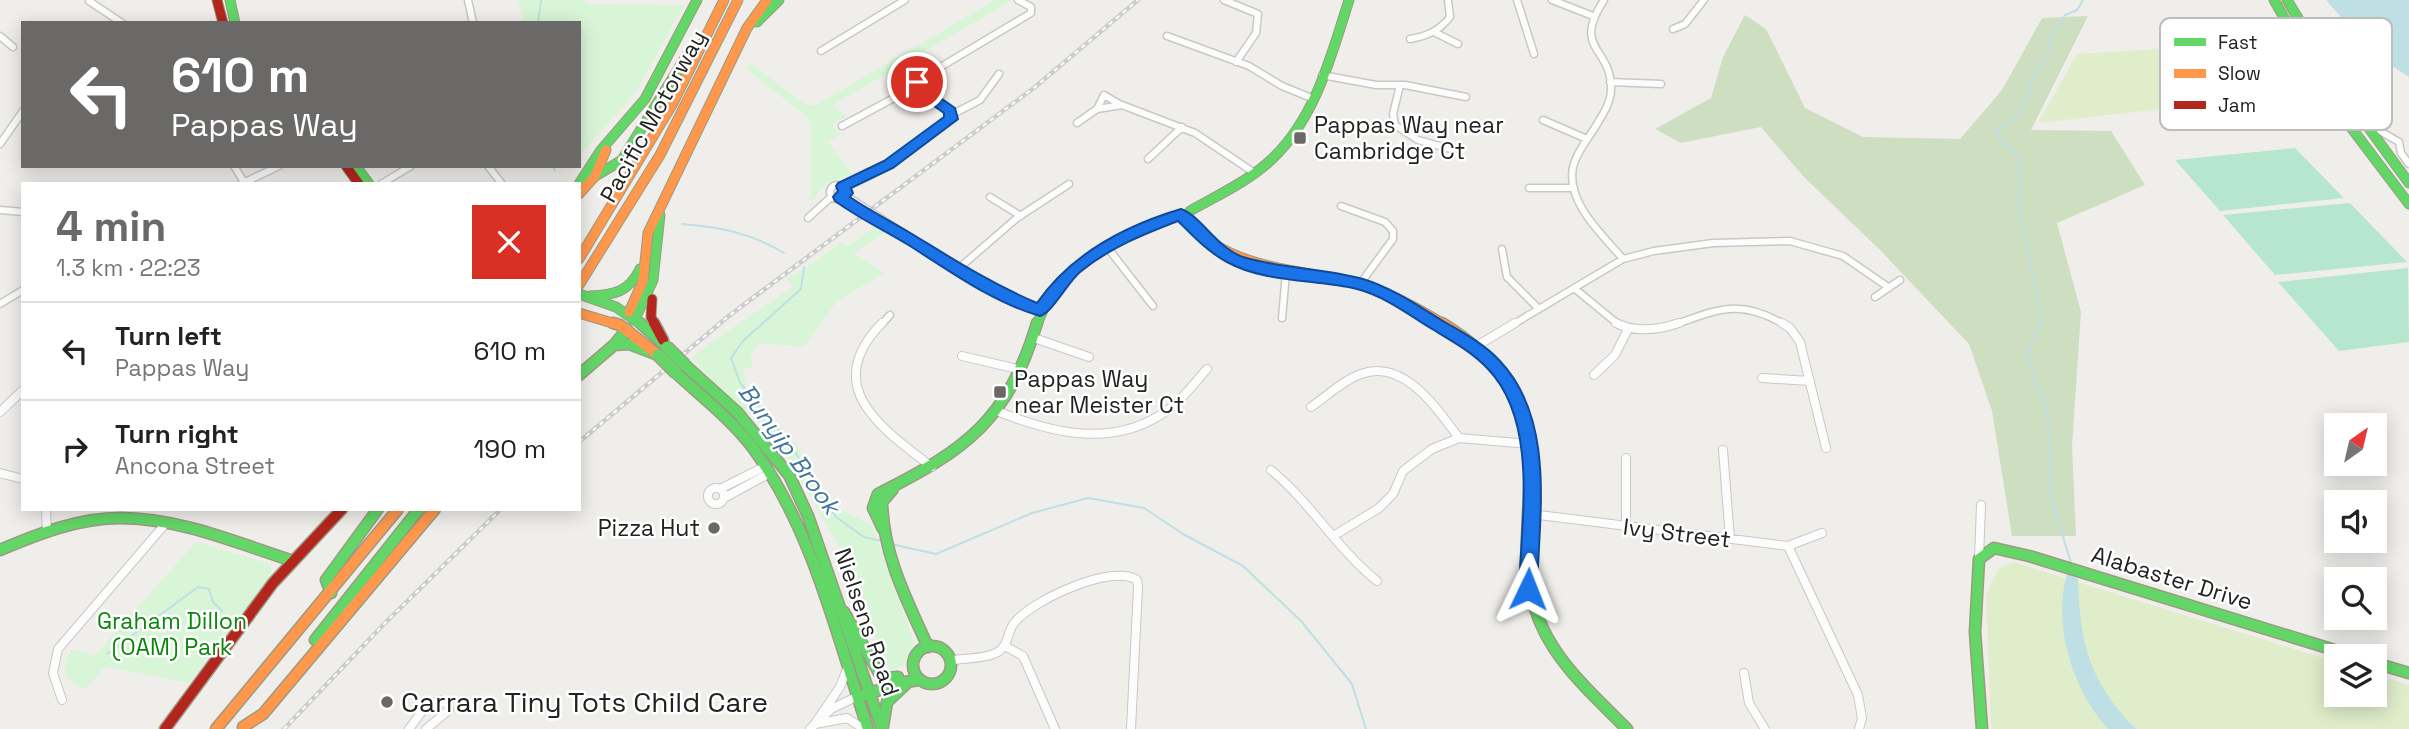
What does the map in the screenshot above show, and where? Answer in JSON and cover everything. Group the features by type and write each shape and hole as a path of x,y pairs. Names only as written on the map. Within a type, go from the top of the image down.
{"main road":[{"path":"217,0 222,21"},
{"path":"230,0 235,21"},
{"path":"581,182 612,138 645,99 697,0"},
{"name":"Pacific Motorway","path":"581,256 639,163 703,45 724,0"},
{"name":"Pacific Motorway","path":"581,282 660,155 738,0"},
{"path":"586,295 617,295 631,289 639,274 648,233 744,34 752,19 768,0"},
{"path":"744,34 779,0"},
{"path":"928,647 888,550 883,529 874,515 874,500 883,491 896,487 954,452 997,411 1022,370 1034,338 1040,311 1057,285 1075,268 1155,218 1185,211 1205,202 1278,153 1305,118 1314,99 1349,0"},
{"path":"2274,0 2284,18"},
{"path":"2287,0 2297,18"},
{"path":"581,184 614,168 622,160 687,55 703,45"},
{"path":"2354,130 2409,204"},
{"path":"2368,130 2409,183"},
{"path":"581,192 595,176 612,138"},
{"path":"661,208 650,315 664,350"},
{"path":"1185,211 1209,242 1223,254 1246,264 1360,284 1389,295 1475,347 1496,366 1514,392 1525,418 1530,444 1528,589 1536,618 1553,648 1627,729"},
{"path":"581,373 614,345 627,329 643,281 644,252"},
{"path":"632,314 654,284"},
{"path":"586,295 611,302 632,314 664,350"},
{"path":"581,314 607,320 664,350"},
{"path":"614,345 627,344 664,350"},
{"name":"Nielsens Road","path":"664,350 685,365 737,412 781,463 808,516 883,729"},
{"name":"Nielsens Road","path":"664,350 676,373 734,426 768,470 794,520 866,729"},
{"path":"164,729 273,583 340,511"},
{"path":"331,593 326,580 377,511"},
{"path":"216,729 396,511"},
{"path":"242,728 417,511"},
{"path":"242,728 263,714 433,511"},
{"path":"0,550 47,532 105,520 135,519 166,523 293,561"},
{"name":"Alabaster Drive","path":"1979,559 1994,548 2004,549 2324,647"},
{"path":"1979,559 1975,632 1982,729"},
{"path":"838,603 879,673 886,678 909,679 931,683 943,680 952,668 953,660 950,653 943,648 928,647 916,656 909,679 887,702 883,714 883,729"},
{"path":"2387,667 2409,673"},
{"path":"856,697 909,679"}],"street":[{"path":"468,0 473,21"},
{"path":"821,51 905,0"},
{"path":"831,197 828,193 832,187 843,186 888,164 951,119 950,111 919,89 917,82 1031,13 1031,7 1018,0"},
{"path":"1224,0 1250,8 1258,13 1260,19 1260,26 1236,61"},
{"path":"1410,39 1436,33 1450,18 1448,0"},
{"path":"1517,0 1534,54"},
{"path":"1552,0 1593,16"},
{"path":"1604,0 1593,16 1589,31 1593,47 1609,74 1610,82 1606,106 1573,168 1574,188 1586,215 1623,260"},
{"path":"1673,29 1685,24 1704,0"},
{"path":"89,1 119,21"},
{"path":"1436,33 1458,44"},
{"path":"0,36 13,47"},
{"path":"1167,36 1236,61 1282,86 1314,99"},
{"path":"951,115 963,111 992,89 999,74"},
{"path":"1322,75 1466,97"},
{"path":"1610,82 1661,84"},
{"path":"842,126 858,122 905,89 918,85"},
{"path":"1401,85 1393,118 1395,127 1401,134 1454,150"},
{"path":"1097,109 1104,95 1122,105 1182,127 1253,172"},
{"path":"1077,123 1097,109 1122,105"},
{"path":"0,144 21,114"},
{"path":"1544,120 1587,139"},
{"path":"1148,159 1182,127"},
{"path":"2379,130 2399,142 2401,153 2409,164"},
{"path":"244,182 275,168"},
{"path":"385,182 408,168"},
{"path":"490,168 500,182"},
{"path":"958,269 1021,216 1069,184"},
{"path":"842,196 846,191 843,186"},
{"path":"1529,188 1574,188"},
{"path":"808,218 831,197 842,196 875,222 895,230 995,292 1040,311"},
{"path":"990,197 1021,216"},
{"path":"1341,206 1385,222 1393,231 1392,239 1360,284"},
{"path":"0,211 21,212"},
{"path":"1475,347 1623,260 1654,251 1713,243 1790,241 1843,256 1888,287"},
{"path":"1107,247 1153,306"},
{"path":"1502,249 1501,267 1507,279 1539,309"},
{"path":"1282,317 1286,273"},
{"path":"1875,297 1900,280"},
{"path":"1574,288 1614,322 1628,329 1662,329 1724,307 1767,314 1790,328 1800,342 1826,448"},
{"path":"0,304 21,291"},
{"path":"890,315 866,342 857,358 853,376 857,398 889,433 932,467"},
{"path":"1594,375 1615,355 1628,329"},
{"path":"1034,338 1089,357"},
{"path":"962,356 1022,370"},
{"path":"997,411 1038,428 1099,433 1125,429 1152,421 1172,407 1207,369"},
{"path":"1311,407 1353,378 1373,371 1387,372 1423,393 1459,438"},
{"path":"1762,378 1810,381"},
{"path":"0,412 21,392"},
{"path":"1335,535 1379,508 1393,494 1404,471 1416,459 1459,438 1530,444"},
{"path":"1723,450 1730,539"},
{"path":"1626,458 1626,527"},
{"path":"768,470 709,492 707,500 714,504 781,463"},
{"path":"1271,470 1294,489 1362,569 1377,580"},
{"path":"0,472 21,478"},
{"path":"720,489 724,498"},
{"path":"1979,559 1981,505"},
{"path":"46,511 47,532"},
{"name":"Ivy Street","path":"1531,514 1787,546 1822,533"},
{"path":"62,700 52,673 58,649 166,523"},
{"path":"1787,546 1858,695 1862,718 1859,729"},
{"path":"953,660 986,656 1005,646 1014,622 1062,589 1118,575 1130,575 1137,580 1138,587 1131,729"},
{"path":"1005,646 1023,656 1055,729"},
{"path":"812,727 840,687 847,669"},
{"path":"1744,673 1746,695 1753,716 1765,729"},
{"path":"812,727 836,706 856,697"},
{"path":"409,729 423,710 440,700 449,710 426,729"},
{"path":"812,727 847,719 866,729"}],"green space":[{"path":"518,0 684,5 636,92 581,155 581,21 523,21"},
{"path":"995,0 1013,0 833,105 846,116 834,124 833,128 841,134 828,141 852,174 825,184 811,203 810,123 807,117 745,68 752,64 806,105 816,105"},
{"path":"1745,15 1766,29 1805,108 1863,137 1960,139 2002,90 2042,18 2088,16 2031,130 2111,131 2145,185 2057,223 2081,312 2072,446 2076,536 2012,536 1992,411 1969,344 1881,251 1803,176 1761,127 1681,143 1655,129 1711,98 1723,57"},
{"path":"2160,49 2160,109 2038,123 2077,54"},
{"path":"2295,148 2344,198 2220,211 2175,160"},
{"path":"2350,203 2407,262 2275,275 2223,215"},
{"path":"876,226 886,232 853,253 885,273 837,301 804,347 758,343 751,356 752,368 743,368 747,389 798,447 826,495 836,507 871,525 914,641 904,665 893,671 885,665 847,560 786,455 764,427 725,394 692,359 704,347 793,287 786,277 797,274 842,242 848,246"},
{"path":"2408,268 2409,342 2339,351 2278,282"},
{"name":"Graham Dillon (OAM) Park","path":"196,542 268,563 272,568 269,579 189,683 105,667 86,689 68,679 65,668 72,649 95,655"},
{"path":"2013,562 2324,658 2324,707 2387,707 2387,678 2409,685 2409,729 1991,729 1986,595 1998,569"}],"water":[{"path":"2326,0 2409,0 2409,77 2392,65 2392,18 2342,18"},
{"path":"2067,574 2078,579 2081,623 2090,660 2098,678 2107,695 2136,729 2108,729 2085,696 2076,677 2064,636 2062,615"}],"waterway":[{"name":"Bunyip Brook","path":"538,21 541,0"},
{"path":"2020,112 2026,103 2030,85 2048,53 2051,36 2065,15 2077,10 2083,0"},
{"path":"2019,114 1996,131 2002,143 2016,154 2021,170 2019,207 2042,320 2026,355 2048,415 2051,497 2071,563"},
{"name":"Bunyip Brook","path":"682,224 735,232 759,240 784,253"},
{"name":"Bunyip Brook","path":"804,267 801,289 743,341 731,358 740,383 788,441 836,517 864,537 882,541"},
{"name":"Bunyip Brook","path":"891,544 936,554 1032,513 1088,498 1144,508 1183,534 1243,566 1301,621 1352,684 1366,729"},
{"path":"107,654 198,587 209,589 213,602 222,611"}],"railway":[{"path":"581,440 730,315 1035,87 1138,0"},
{"path":"284,729 384,624 499,511"}],"traffic: fast":[{"path":"230,0 235,21"},
{"path":"580,182 601,150 645,99 697,0"},
{"path":"757,22 779,0"},
{"path":"1190,211 1253,174 1287,143 1300,125 1320,85 1349,0"},
{"path":"2274,0 2284,18"},
{"path":"2287,0 2298,18"},
{"path":"581,185 622,160 687,55 700,47"},
{"path":"2353,130 2409,204"},
{"path":"2369,130 2409,183"},
{"path":"357,168 368,182"},
{"path":"883,529 873,508 878,494 943,458 981,428 997,410 1023,367 1040,314 1057,285 1099,251 1131,234 1181,214"},
{"path":"636,317 653,280 660,215"},
{"path":"590,296 621,292 631,284 640,269"},
{"path":"581,295 616,307 667,347"},
{"path":"581,373 614,345 627,329"},
{"path":"614,345 629,344 658,355"},
{"path":"667,347 685,365"},
{"path":"658,355 676,373"},
{"path":"685,365 737,412 789,475 808,516 882,729"},
{"path":"676,373 735,428 753,448 774,479 792,513 821,584 868,729"},
{"path":"1530,464 1527,560 1536,616 1552,648 1563,662 1627,729"},
{"path":"893,489 882,502 885,540 897,577 928,647"},
{"path":"331,593 326,580 377,511"},
{"path":"315,640 417,511"},
{"path":"0,550 74,524 120,518 186,527 293,561"},
{"path":"1982,729 1975,632 1979,559 1994,548 2029,556 2324,647"},
{"path":"844,612 879,673 886,678 898,677"},
{"path":"932,646 946,651 951,665 946,679 932,684 918,679 913,665 918,651 932,646"},
{"path":"2387,667 2409,673"},
{"path":"862,696 899,683 919,680"},
{"path":"883,726 887,702 906,684"}],"traffic: slow":[{"path":"581,256 672,105 724,0"},
{"path":"581,282 660,155 738,0"},
{"path":"629,312 643,281 648,233 747,28 767,0"},
{"path":"581,192 595,176 606,150"},
{"path":"1183,215 1205,237 1241,258 1260,265 1360,284 1403,300 1447,326 1486,357 1514,392 1522,409 1530,464"},
{"path":"581,314 620,325 658,355"},
{"path":"216,729 396,511"},
{"path":"243,727 263,714 433,511"}],"traffic: jam":[{"path":"217,0 222,21"},
{"path":"347,168 358,182"},
{"path":"652,299 651,317 663,340"},
{"path":"165,729 273,583 340,511"}],"place":[{"name":"Pappas Way near Cambridge Ct","path":"1300,138"},
{"name":"Pappas Way near Meister Ct","path":"1000,392"},
{"name":"Pizza Hut","path":"714,528"},
{"name":"Carrara Tiny Tots Child Care","path":"387,702"}],"route":[{"path":"917,82 919,89 950,111 951,119 888,164 843,186 846,193 840,197 875,222 895,230 995,292 1040,311 1057,285 1075,268 1126,235 1181,214 1209,242 1233,259 1266,269 1360,284 1389,295 1475,347 1496,366 1514,392 1525,418 1531,466 1528,589"}]}
